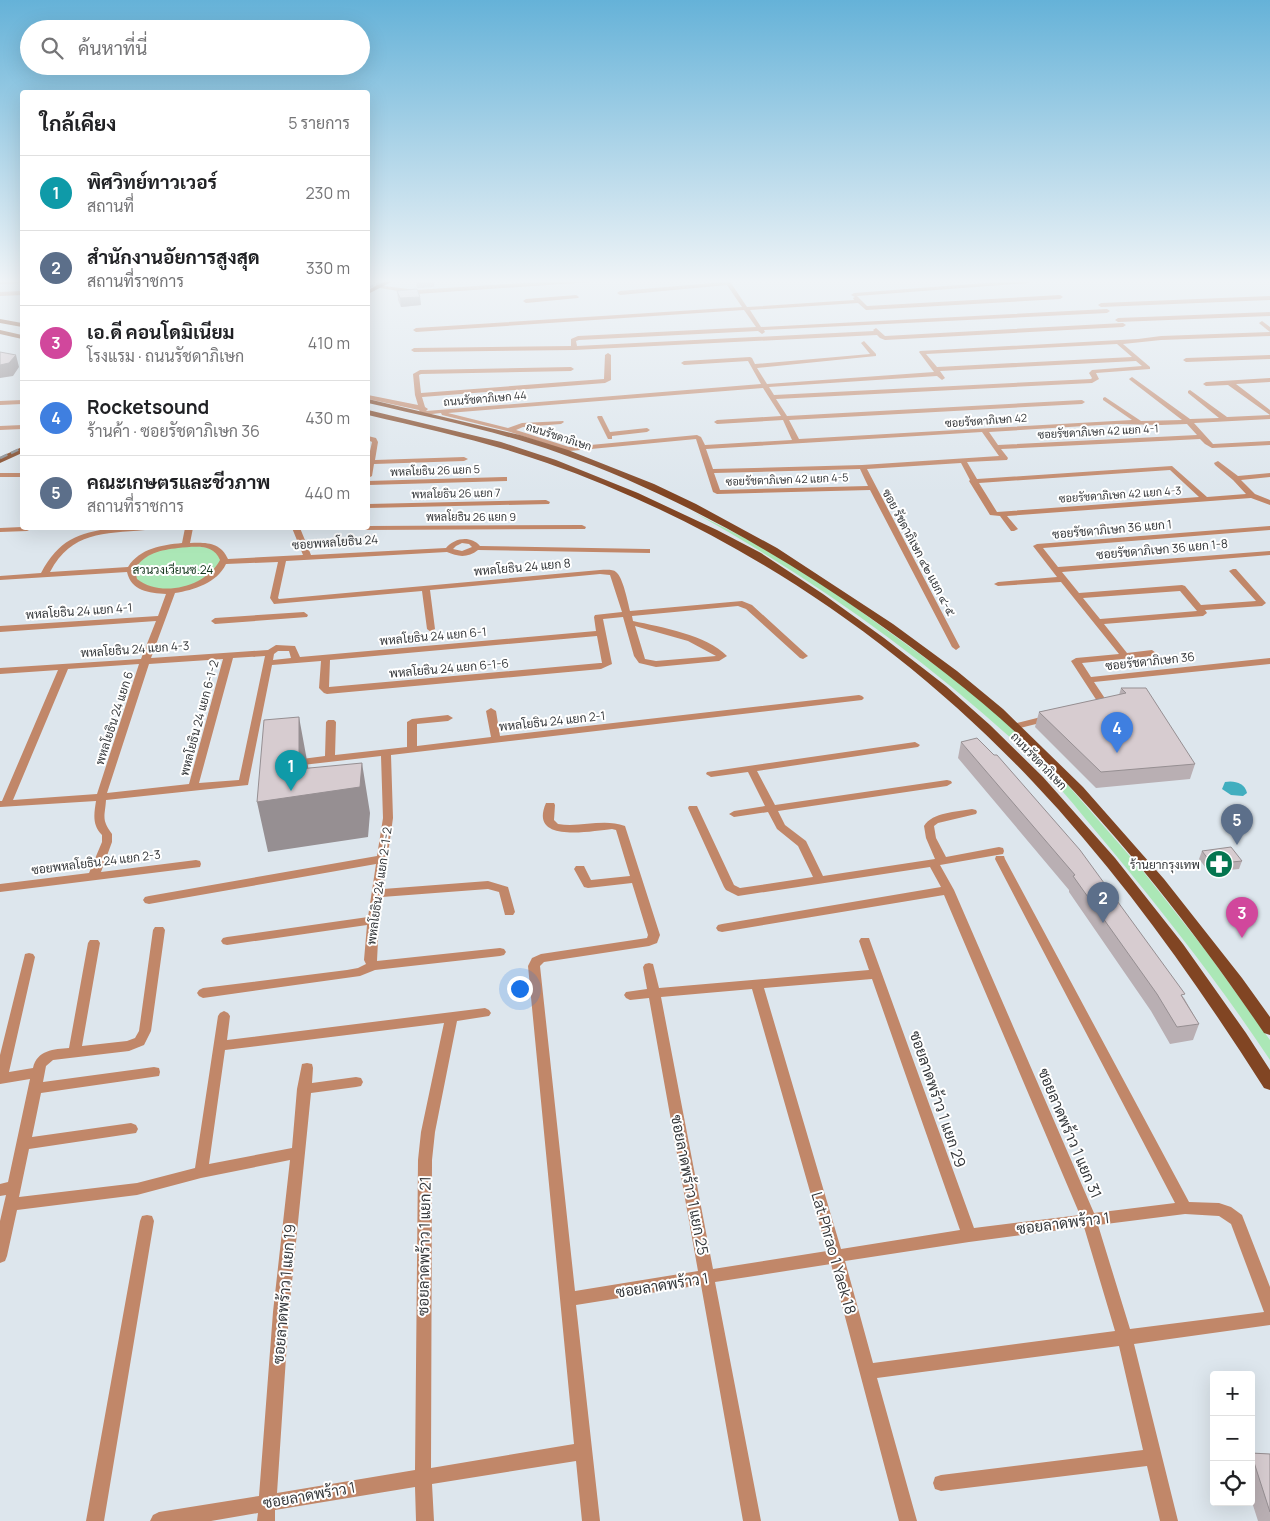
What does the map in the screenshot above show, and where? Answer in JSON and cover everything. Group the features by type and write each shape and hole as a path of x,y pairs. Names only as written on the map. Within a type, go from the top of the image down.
{"main road":[{"name":"ถนนรัชดาภิเษก","path":"370,402 422,411 567,450 652,486 731,525 785,556 872,614 950,671 1016,726 1095,808 1139,858 1270,1028"},
{"name":"ถนนรัชดาภิเษก","path":"370,403 534,446 628,480 731,525"},
{"name":"ถนนรัชดาภิเษก","path":"370,408 480,434 559,459 653,498 773,565 831,604 944,691 998,738 1034,774 1126,880 1207,989 1270,1084"},
{"name":"ถนนรัชดาภิเษก","path":"370,413 474,438 541,458 646,500 715,532"},
{"path":"0,459 20,450"}],"street":[{"path":"754,366 874,355 871,351"},
{"path":"943,351 923,352 922,354 949,387"},
{"path":"772,397 1092,381 1096,379 1092,373 1094,371 1148,368 1129,351"},
{"path":"418,395 605,381 608,380 608,355"},
{"path":"1186,360 1270,357"},
{"path":"684,363 750,359 785,418 796,441"},
{"name":"ถนนรัชดาภิเษก 44","path":"436,412 937,372 1138,359"},
{"path":"422,411 416,374 420,372 571,369"},
{"path":"1132,379 1189,422 1201,437 1212,446 1270,443"},
{"path":"1206,384 1270,380"},
{"path":"1230,383 1270,414"},
{"path":"1190,392 1226,420"},
{"path":"370,398 509,430 567,450 697,437 702,447"},
{"path":"1105,399 1140,422"},
{"path":"0,402 20,402"},
{"path":"717,422 1082,402"},
{"path":"600,417 614,445"},
{"name":"ซอยรัชดาภิเษก 42","path":"702,447 1117,422 1189,422 1270,417"},
{"path":"509,430 522,424 561,422"},
{"path":"0,428 20,427"},
{"path":"607,434 647,430"},
{"path":"710,471 862,467 1004,458 984,430"},
{"name":"ซอยรัชดาภิเษก 42 แยก 4-1","path":"996,447 1201,437"},
{"path":"370,454 371,439"},
{"name":"ซอยรัชดาภิเษก 42 แยก 4-5","path":"702,447 718,492 872,488"},
{"path":"370,469 464,459"},
{"path":"963,461 993,513 1002,514 1014,530"},
{"path":"1218,463 1236,478 1252,496 1270,503"},
{"name":"ซอย รัชดาภิเษก ๔๒ แยก ๔-๕","path":"862,467 956,647"},
{"path":"973,481 1172,468 1206,500"},
{"path":"0,475 20,475"},
{"path":"1236,478 1270,476"},
{"name":"พหลโยธิน 26 แยก 5","path":"370,483 504,479"},
{"name":"ซอยรัชดาภิเษก 42 แยก 4-3","path":"1002,514 1252,496"},
{"name":"พหลโยธิน 26 แยก 7","path":"370,506 546,502"},
{"name":"พหลโยธิน 26 แยก 9","path":"370,528 582,527"},
{"name":"ซอยรัชดาภิเษก 36 แยก 1","path":"1125,656 1037,546 1270,528"},
{"path":"0,530 20,529"},
{"path":"44,575 53,556 71,541 96,533 125,530"},
{"path":"186,546 189,530"},
{"path":"297,530 308,552 307,557"},
{"name":"ซอยพหลโยธิน 24","path":"448,550 452,544 461,541 474,543 476,548"},
{"path":"204,545 215,548 221,554 224,562 215,574 206,580 171,591 159,591 139,586 133,580 131,569 139,558 148,553 186,546 204,545"},
{"name":"ซอยพหลโยธิน 24","path":"224,562 448,550 456,553 466,553 476,548 647,551"},
{"name":"ซอยรัชดาภิเษก 36 แยก 1-8","path":"1056,570 1270,553"},
{"name":"พหลโยธิน 24 แยก 8","path":"283,558 274,600 277,602 600,572 613,573 616,577 627,618 642,661 648,664 722,656 716,650 700,643 627,618"},
{"path":"0,578 131,569"},
{"path":"1199,608 1262,603 1233,570"},
{"path":"998,584 1063,579"},
{"path":"1077,596 1181,588 1203,613 1098,622"},
{"path":"426,589 431,629"},
{"name":"พหลโยธิน 24 แยก 6","path":"94,875 107,842 107,834 101,828 99,821 101,797 145,661 171,591"},
{"path":"216,621 304,617 307,600"},
{"path":"600,633 598,617 627,618 733,603 744,604 803,656"},
{"name":"พหลโยธิน 24 แยก 4-1","path":"0,629 161,618"},
{"name":"พหลโยธิน 24 แยก 6-1","path":"269,657 297,661 600,633"},
{"name":"พหลโยธิน 24 แยก 6-1-6","path":"326,658 324,688 327,691 333,691 601,666 607,664 600,633"},
{"path":"64,667 3,803 101,797 244,783 252,764 269,657 276,648 292,648 297,661"},
{"path":"1089,680 1076,661 1152,653"},
{"name":"พหลโยธิน 24 แยก 4-3","path":"0,671 229,656 269,657"},
{"name":"พหลโยธิน 24 แยก 6-1-2","path":"193,787 229,656"},
{"name":"ซอยรัชดาภิเษก 36","path":"1083,710 1103,703 1089,680 1270,661"},
{"name":"พหลโยธิน 24 แยก 2-1","path":"281,764 859,698"},
{"path":"491,711 496,740"},
{"path":"1016,726 1056,716"},
{"path":"412,750 412,722 448,718"},
{"path":"330,759 331,722"},
{"path":"711,774 915,745"},
{"name":"พหลโยธิน 24 แยก 2-1-2","path":"373,966 370,960 373,920 388,818 386,753"},
{"path":"751,768 781,827 802,844 820,880"},
{"path":"734,814 947,783"},
{"path":"550,805 549,821 560,828 613,825 621,828 654,935 653,940 649,942 541,958 536,961 534,966 591,1521"},
{"path":"694,808 730,887 734,891 743,892 938,862 999,855 1185,1208"},
{"name":"ซอยลาดพร้าว 1 แยก 31","path":"972,812 934,820 929,826 931,838 948,890 1089,1219 1124,1336 1169,1521"},
{"path":"149,900 382,859"},
{"name":"ซอยพหลโยธิน 24 แยก 2-3","path":"0,888 196,864"},
{"path":"580,868 588,884 636,879"},
{"path":"377,893 488,885 504,890 509,912"},
{"path":"722,928 948,890"},
{"path":"227,941 373,920"},
{"path":"0,1256 40,1064 46,1057 129,1046 140,1041 144,1036 159,930"},
{"name":"ซอยลาดพร้าว 1 แยก 29","path":"865,941 969,1235"},
{"path":"75,1052 94,943"},
{"path":"203,993 360,972 373,966 500,952"},
{"path":"29,956 0,1079 38,1072"},
{"name":"ซอยลาดพร้าว 1 แยก 25","path":"649,968 752,1521"},
{"path":"630,995 877,974"},
{"name":"Lat Phrao 1 Yaek 18","path":"756,985 836,1256 908,1521"},
{"path":"221,1046 485,1014"},
{"path":"201,1172 224,1016"},
{"name":"ซอยลาดพร้าว 1 แยก 21","path":"425,1521 423,1476 425,1160 428,1132 450,1018"},
{"name":"ซอยลาดพร้าว 1 แยก 19","path":"266,1521 281,1312 307,1068"},
{"path":"36,1088 154,1072"},
{"path":"304,1089 356,1082"},
{"path":"24,1144 131,1130"},
{"path":"11,1204 137,1189 201,1172 297,1153"},
{"path":"0,1190 14,1187"},
{"name":"ซอยลาดพร้าว 1","path":"568,1299 969,1235 1185,1208 1217,1208 1230,1213 1237,1220 1270,1307"},
{"path":"95,1521 147,1221"},
{"path":"867,1372 1124,1336 1270,1318"},
{"name":"ซอยลาดพร้าว 1","path":"159,1521 182,1519 268,1502 583,1451"},
{"path":"941,1483 1153,1457"}],"green space":[{"path":"693,512 755,543 816,579 957,681 1003,720 1066,783 1142,870 1206,951 1270,1040 1270,1060 1213,978 1151,899 1062,791 1025,751 937,675 859,616 777,562"},
{"name":"สวนวงเวียนซ.24","path":"191,545 219,550 224,560 204,581 190,588 165,590 141,586 131,569 153,551"}],"water":[{"path":"1225,782 1239,783 1247,793 1243,796 1231,795 1222,789"}],"building":[{"path":"0,352 16,355 9,363 0,365"},
{"path":"1121,688 1146,688 1195,764 1101,772 1039,712 1126,693"},
{"path":"299,717 299,769 362,763 360,787 257,802 264,720"},
{"path":"977,738 994,755 997,755 1080,850 1185,994 1181,995 1199,1024 1177,1027 1157,994 1073,876 1075,875 961,742"},
{"path":"1231,847 1242,861 1212,864 1202,851"},
{"path":"1255,1453 1270,1454 1270,1512 1255,1465"}],"railway":[{"path":"0,458 20,449"}],"place":[{"name":"Rocketsound","path":"1117,753"},
{"name":"พิศวิทย์ทาวเวอร์","path":"291,791"},
{"name":"คณะเกษตรและชีวภาพ","path":"1237,845"},
{"name":"ร้านยากรุงเทพ","path":"1219,864"},
{"name":"สำนักงานอัยการสูงสุด","path":"1103,923"},
{"name":"เอ.ดี คอนโดมิเนียม","path":"1242,938"}]}
